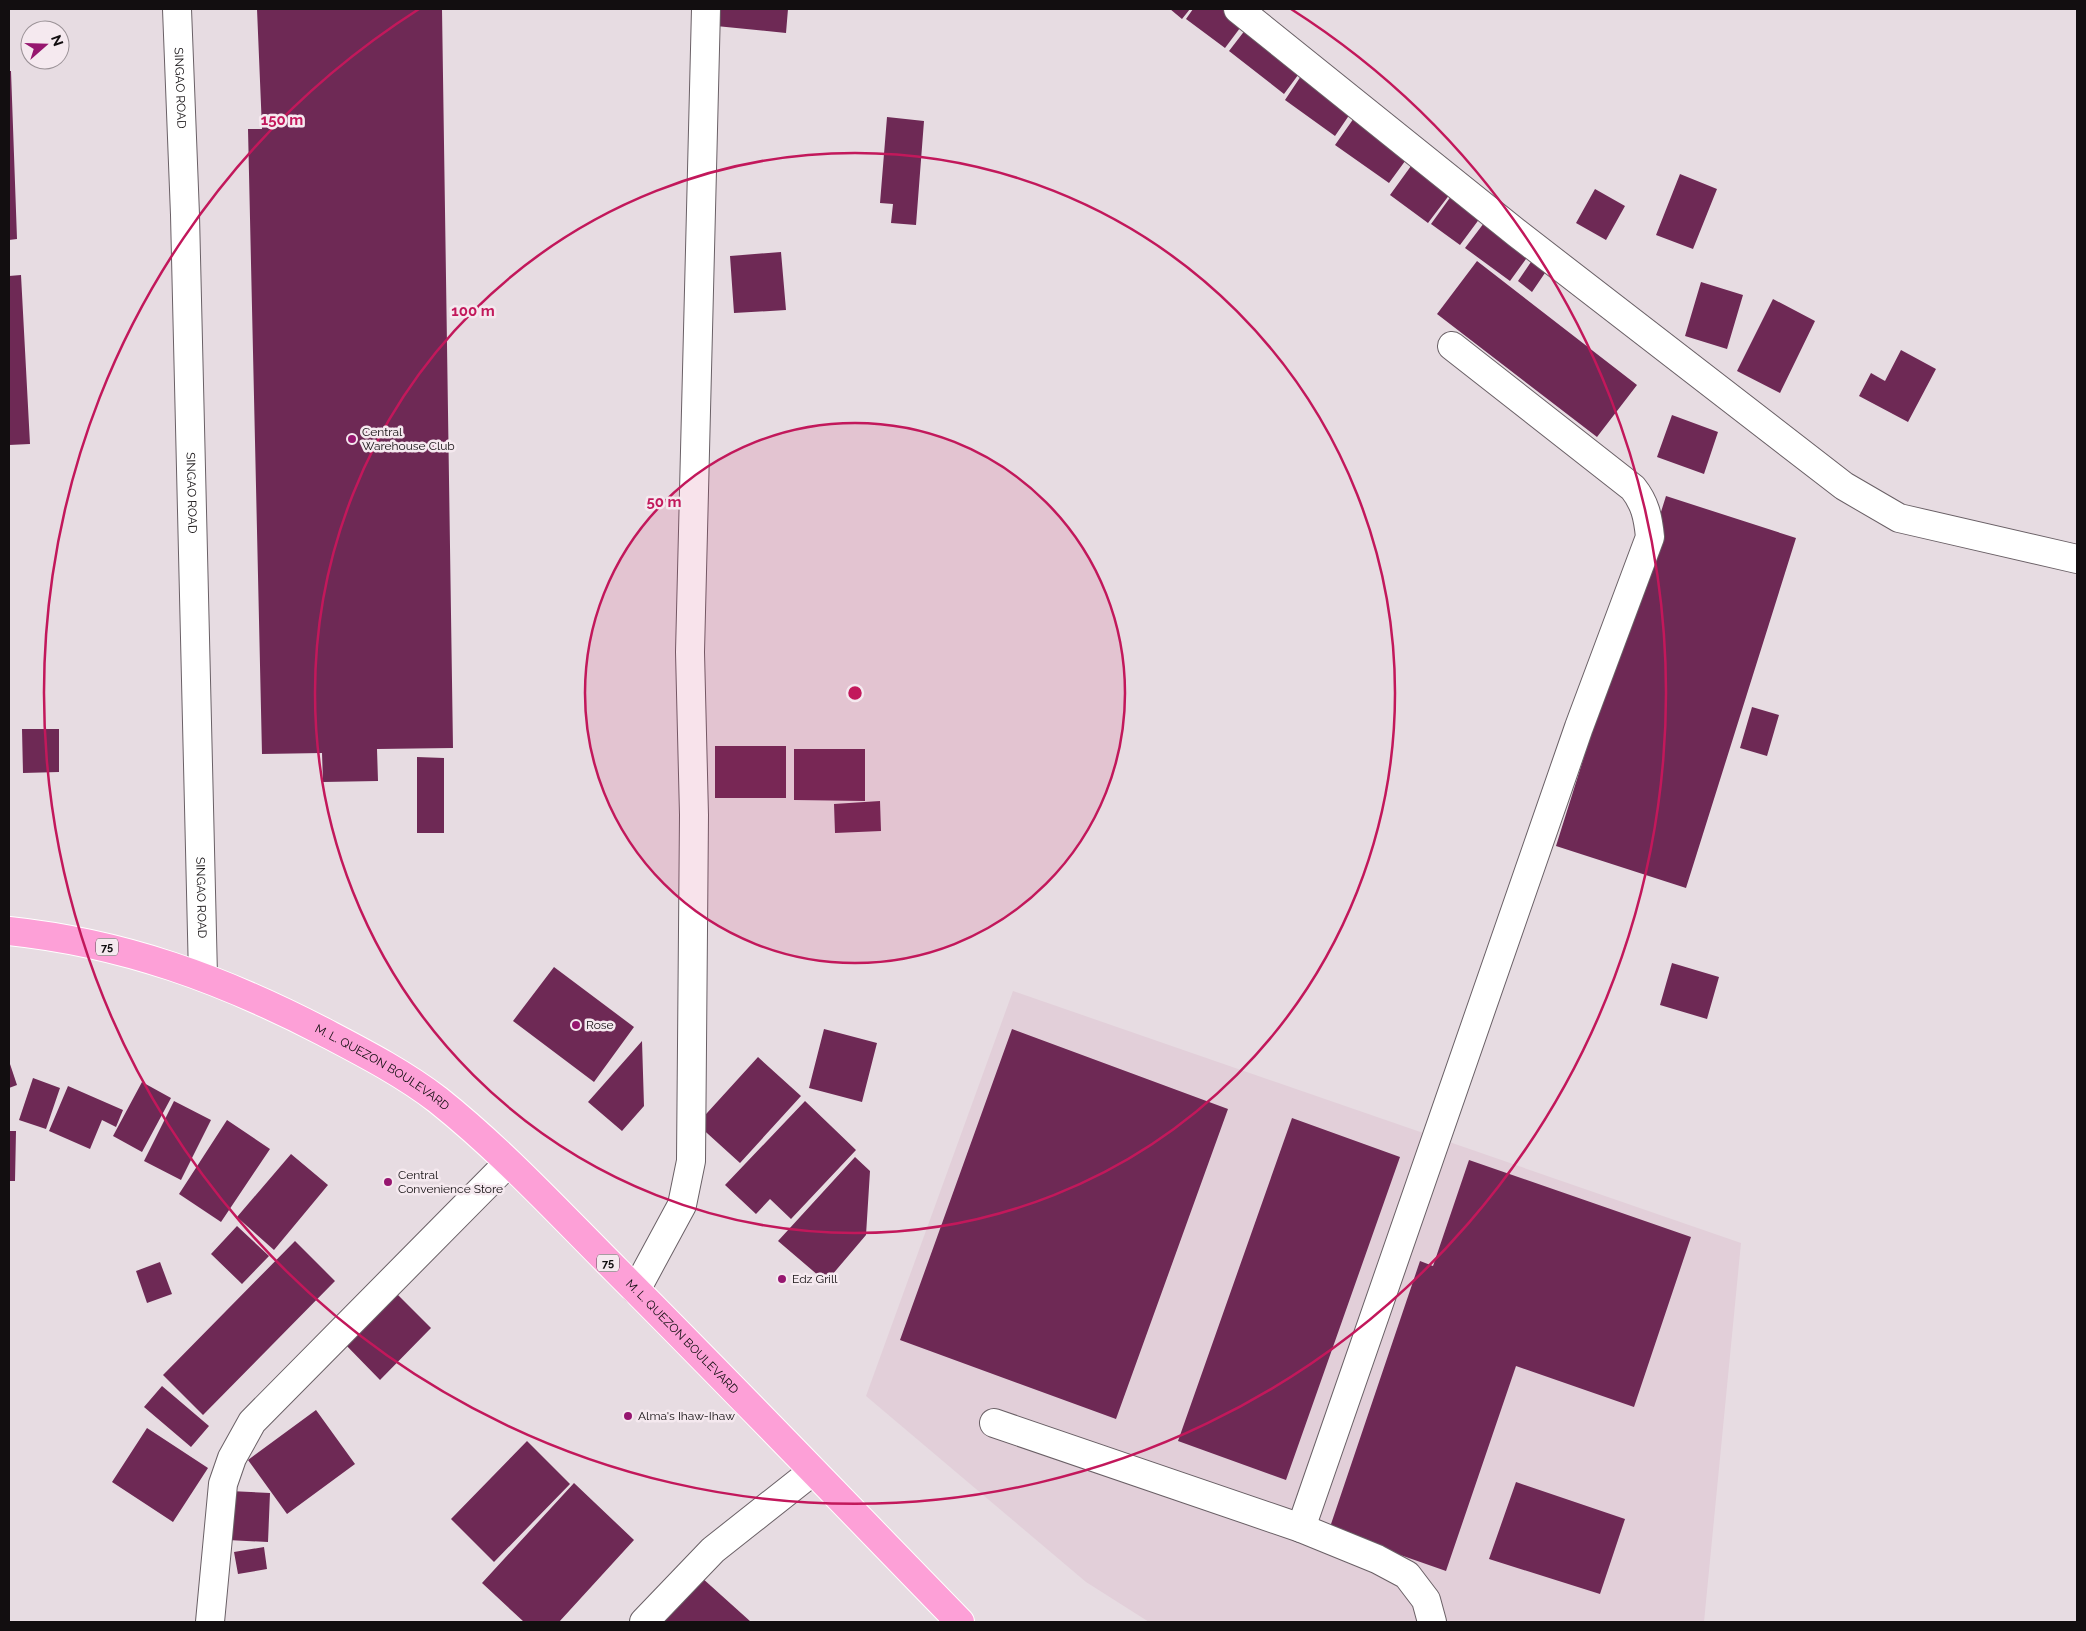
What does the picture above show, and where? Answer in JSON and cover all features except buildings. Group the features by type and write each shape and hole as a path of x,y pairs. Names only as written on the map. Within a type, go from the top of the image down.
{"highway":[{"name":"75","path":"9,931 47,935 125,951 203,976"},
{"name":"M. L. QUEZON BOULEVARD","path":"203,976 272,1005 366,1054 436,1099 508,1163 636,1290 960,1622"}],"street":[{"name":"SINGAO ROAD","path":"177,9 185,215 203,976"},
{"path":"636,1290 682,1205 691,1161 694,814 690,652 706,9"},
{"path":"1240,10 1518,234 1844,486 1900,518 2077,559"},
{"path":"1301,1528 1579,727 1650,536 1648,516 1642,499 1633,488 1452,346"},
{"path":"210,1622 223,1484 232,1458 252,1422 508,1163"},
{"path":"994,1424 1301,1528 1377,1558 1406,1574 1426,1600 1432,1622"},
{"path":"644,1622 713,1550 813,1471"}],"shaded area":[{"path":"1013,991 1741,1243 1704,1622 1149,1622 1086,1582 866,1396"}],"place":[{"name":"Central Warehouse Club","path":"352,439"},
{"name":"Rose","path":"576,1025"},
{"name":"Central Convenience Store","path":"388,1182"},
{"name":"Edz Grill","path":"782,1279"},
{"name":"Alma's Ihaw-Ihaw","path":"628,1416"}]}
